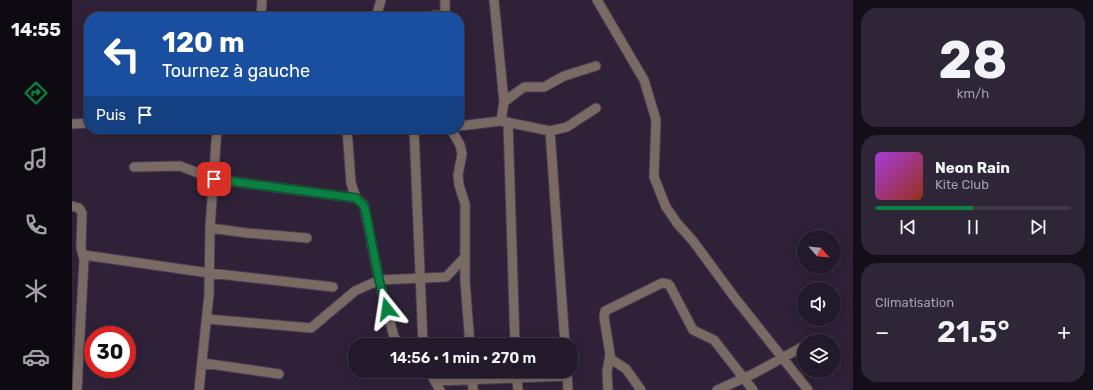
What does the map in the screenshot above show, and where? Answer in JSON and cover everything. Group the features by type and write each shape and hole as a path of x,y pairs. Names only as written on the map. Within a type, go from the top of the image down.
{"street":[{"path":"261,12 262,0"},
{"path":"377,12 381,0"},
{"path":"445,0 445,12"},
{"path":"494,0 504,102 515,338"},
{"path":"597,0 644,80 656,120 654,177 666,207 808,390"},
{"path":"504,102 524,86 544,87 564,76 596,66"},
{"path":"464,126 504,122 550,131 567,127 596,108"},
{"path":"72,124 84,123"},
{"path":"550,131 565,338"},
{"path":"200,390 207,319 210,228 217,134"},
{"path":"346,134 350,177 356,198 364,206 366,213 379,280 396,338"},
{"path":"414,134 423,338"},
{"path":"458,134 462,154 458,175 465,204 464,258 470,338"},
{"path":"134,167 180,166 214,179 356,198"},
{"path":"72,206 79,208 82,213 79,251 77,390"},
{"path":"210,228 307,238"},
{"path":"79,251 209,273 333,287"},
{"path":"207,319 306,329 316,326 355,291 379,280 446,277 453,272 464,258"},
{"path":"608,390 607,372 611,359 604,317 605,311 662,282 670,286 692,330 714,340 753,390"},
{"path":"717,390 743,377 753,374 797,350"},
{"path":"611,359 626,369 641,390"},
{"path":"203,363 279,374"},
{"path":"433,378 440,390"},
{"path":"435,381 454,378"},
{"path":"472,378 474,390"},
{"path":"517,378 518,390"},
{"path":"567,378 568,390"}],"route":[{"path":"214,179 356,198 364,206 366,213 379,280 387,309"}]}
